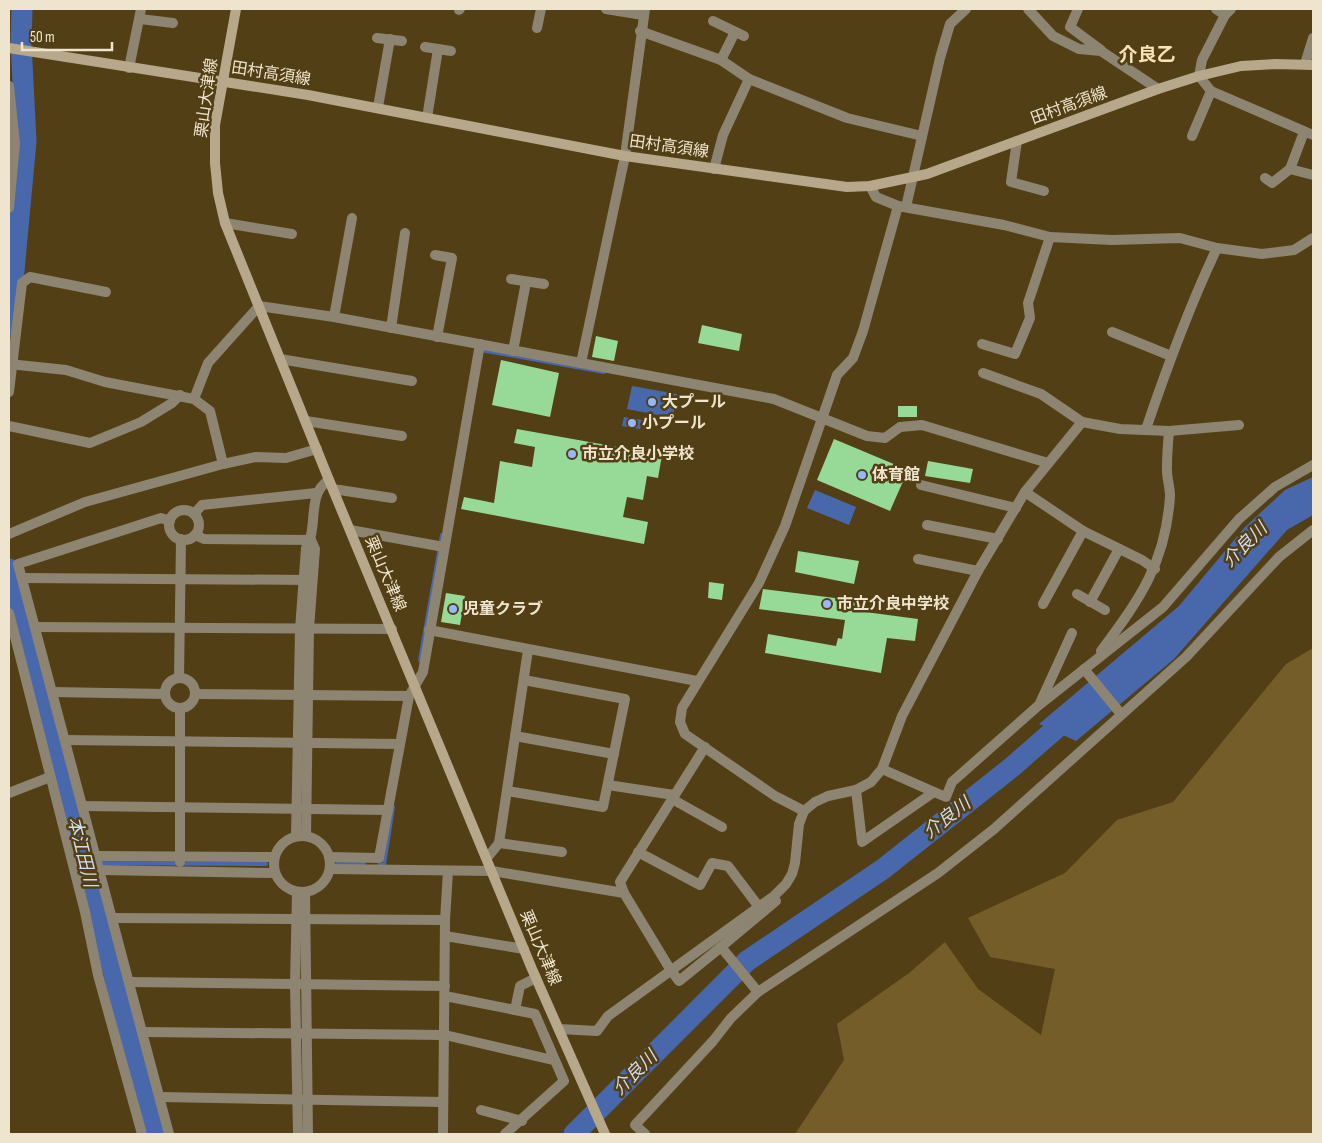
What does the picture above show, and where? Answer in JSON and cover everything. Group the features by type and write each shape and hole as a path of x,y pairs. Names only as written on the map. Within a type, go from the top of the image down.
{"main road":[{"name":"栗山大津線","path":"236,9 215,125 215,164 218,193 225,223 536,978 605,1134"},
{"name":"田村高須線","path":"11,49 224,81 378,108 625,156 820,186 846,188 870,186 913,177 1199,76 1242,66 1309,64"}],"street":[{"path":"537,28 540,9"},
{"path":"581,363 625,156 644,12 606,9"},
{"path":"804,811 775,796 684,734 680,722 682,708 758,583 782,534 820,417 837,375 853,358 863,331 902,206 913,177 950,24 966,9"},
{"path":"1028,9 1052,36 1079,49 1101,51"},
{"path":"1078,9 1070,27 1101,51 1158,89"},
{"path":"1216,9 1228,12 1202,60 1199,76 1211,91 1309,133 1290,169 1272,182 1265,178"},
{"path":"129,68 141,14 173,23"},
{"path":"713,22 740,34 721,60"},
{"path":"640,31 721,60 749,78 847,118 922,136"},
{"path":"377,38 402,41"},
{"path":"1309,64 1313,38"},
{"path":"378,108 390,39"},
{"path":"425,46 451,51"},
{"path":"426,118 438,49"},
{"path":"714,169 723,135 749,78"},
{"path":"9,86 10,118 15,144 11,161 9,208"},
{"path":"1192,136 1211,91"},
{"path":"1017,141 1011,182 1044,191"},
{"path":"1290,169 1313,175"},
{"path":"870,186 876,197 902,206 1004,225 1050,237 1112,240 1180,238 1217,248 1262,254 1294,250 1313,238"},
{"path":"334,317 352,218"},
{"path":"225,223 292,234"},
{"path":"391,328 405,233"},
{"path":"982,344 1015,354 1030,318 1028,303 1050,237"},
{"path":"1146,429 1171,356 1197,291 1217,248"},
{"path":"435,255 452,258 437,337"},
{"path":"9,392 22,283 30,277 106,292"},
{"path":"511,279 544,284"},
{"path":"513,351 526,282"},
{"path":"194,399 208,363 259,306 334,317 774,399 867,436 885,438 900,427 922,425 1048,464"},
{"path":"1112,332 1171,356"},
{"path":"330,857 379,858 409,696 423,672 480,344"},
{"path":"280,359 412,380"},
{"path":"11,364 66,370 105,382 194,399 210,411 223,464"},
{"path":"983,373 1041,394 1082,422 1120,429 1146,429 1169,432 1239,425"},
{"path":"9,426 90,443 141,422 172,403 180,395"},
{"path":"306,421 402,436"},
{"path":"559,1029 597,1031 608,1016 774,896 786,884 794,868 799,824 804,811 815,802 828,796 856,790 871,782 882,769 902,716 978,571 1025,492 1082,422"},
{"path":"1093,662 1119,627 1155,569 1163,547 1170,495 1166,467 1169,432"},
{"path":"9,534 86,502 223,464 256,456 286,458 317,449"},
{"path":"882,769 946,797 952,782 1039,705 1163,607 1239,519 1275,487 1313,465"},
{"path":"301,836 305,629 308,580 306,548 311,540 316,493 321,484 331,484 392,498"},
{"path":"921,484 1016,508"},
{"path":"1025,492 1083,531 1155,569"},
{"path":"194,514 202,505 316,493"},
{"path":"180,511 194,514 199,522 196,535 181,539 170,530 170,521 180,511"},
{"path":"169,1134 18,564 161,518 170,521"},
{"path":"927,525 998,539"},
{"path":"350,530 444,547"},
{"path":"627,1134 713,1041 755,988 938,873 994,829 1118,710 1186,657 1279,557 1313,530"},
{"path":"1042,604 1083,531"},
{"path":"196,535 204,540 311,540"},
{"path":"179,678 181,539"},
{"path":"1090,602 1119,549"},
{"path":"918,559 978,571"},
{"path":"22,578 308,580"},
{"path":"1077,594 1105,610"},
{"path":"9,613 98,975 142,1134"},
{"path":"35,627 392,629"},
{"path":"429,630 697,681"},
{"path":"1039,705 1072,633"},
{"path":"487,858 499,843 528,650"},
{"path":"1084,668 1118,710"},
{"path":"179,678 191,682 195,694 192,702 180,708 168,702 165,694 170,681 179,678"},
{"path":"507,791 603,807 625,698 524,680"},
{"path":"52,692 165,694"},
{"path":"195,694 409,696"},
{"path":"180,708 180,863"},
{"path":"516,736 614,754"},
{"path":"65,740 400,744"},
{"path":"705,747 620,882 624,893 670,970 679,980 724,951 776,902 774,896"},
{"path":"9,793 50,777"},
{"path":"608,785 673,797 722,827"},
{"path":"856,790 862,842 934,792"},
{"path":"82,806 388,810"},
{"path":"301,836 321,843 330,857 330,869 321,885 301,892 283,886 274,873 274,857 282,843 301,836"},
{"path":"499,843 562,852"},
{"path":"638,852 700,885 712,863 728,866 759,907"},
{"path":"96,856 274,873"},
{"path":"99,870 274,857"},
{"path":"330,869 492,871 624,893"},
{"path":"443,1134 445,920 448,871"},
{"path":"301,892 301,1033 308,1134"},
{"path":"112,918 445,920"},
{"path":"445,936 524,949"},
{"path":"724,951 755,988"},
{"path":"515,1010 520,986 536,978"},
{"path":"129,982 300,984 445,991 535,1014 553,1060 564,1081 522,1121 505,1134"},
{"path":"142,1032 445,1035 553,1060"},
{"path":"298,1134 296,1100 301,1033"},
{"path":"160,1097 443,1102"},
{"path":"481,1110 522,1121"},
{"path":"635,1125 646,1134"}],"shaded area":[{"path":"1313,648 1313,1134 795,1134 844,1060 837,1024 909,973 945,942 978,989 1041,1035 1055,969 990,957 968,918 1065,873 1117,820 1173,802 1286,664"}],"water":[{"name":"大プール","path":"632,386 677,394 673,418 627,409"},
{"name":"小プール","path":"624,417 642,420 640,429 622,426"},
{"path":"1313,477 1313,515 1287,530 1174,659 1076,741 1039,724 1179,606 1245,527 1285,490"},
{"path":"815,490 856,507 849,525 807,508"}],"building":[{"path":"702,325 742,334 739,351 698,343"},
{"path":"596,336 618,341 614,361 592,357"},
{"path":"501,360 559,373 550,417 492,405"},
{"path":"898,406 917,406 917,417 898,417"},
{"path":"517,429 662,455 658,478 647,476 643,500 627,497 623,517 648,522 644,544 461,509 464,497 494,503 500,461 532,467 535,447 514,443"},
{"name":"体育館","path":"834,439 908,470 890,511 817,480"},
{"path":"928,461 973,469 970,483 925,476"},
{"path":"798,551 859,561 854,584 795,572"},
{"path":"709,582 724,584 722,600 708,598"},
{"path":"763,589 859,601 858,611 918,619 915,641 887,638 881,673 765,653 768,634 836,646 838,638 842,639 845,620 759,609"},
{"name":"児童クラブ","path":"446,593 465,596 460,625 441,622"}],"waterway":[{"name":"本江田川","path":"9,325 26,141 21,43 22,9"},
{"path":"481,350 604,372"},
{"path":"420,660 442,535"},
{"name":"本江田川","path":"9,569 25,640 57,752 155,1134"},
{"name":"介良川","path":"574,1134 747,961 883,869 1012,767 1075,712"},
{"path":"379,865 384,865 393,807"},
{"path":"84,863 266,864"},
{"path":"337,864 364,864"}],"place":[{"name":"大プール","path":"652,402"},
{"name":"小プール","path":"632,423"},
{"name":"市立介良小学校","path":"572,454"},
{"name":"体育館","path":"862,475"},
{"name":"市立介良中学校","path":"827,604"},
{"name":"児童クラブ","path":"453,609"}],"district":[{"name":"介良乙","path":"1147,55"}]}
